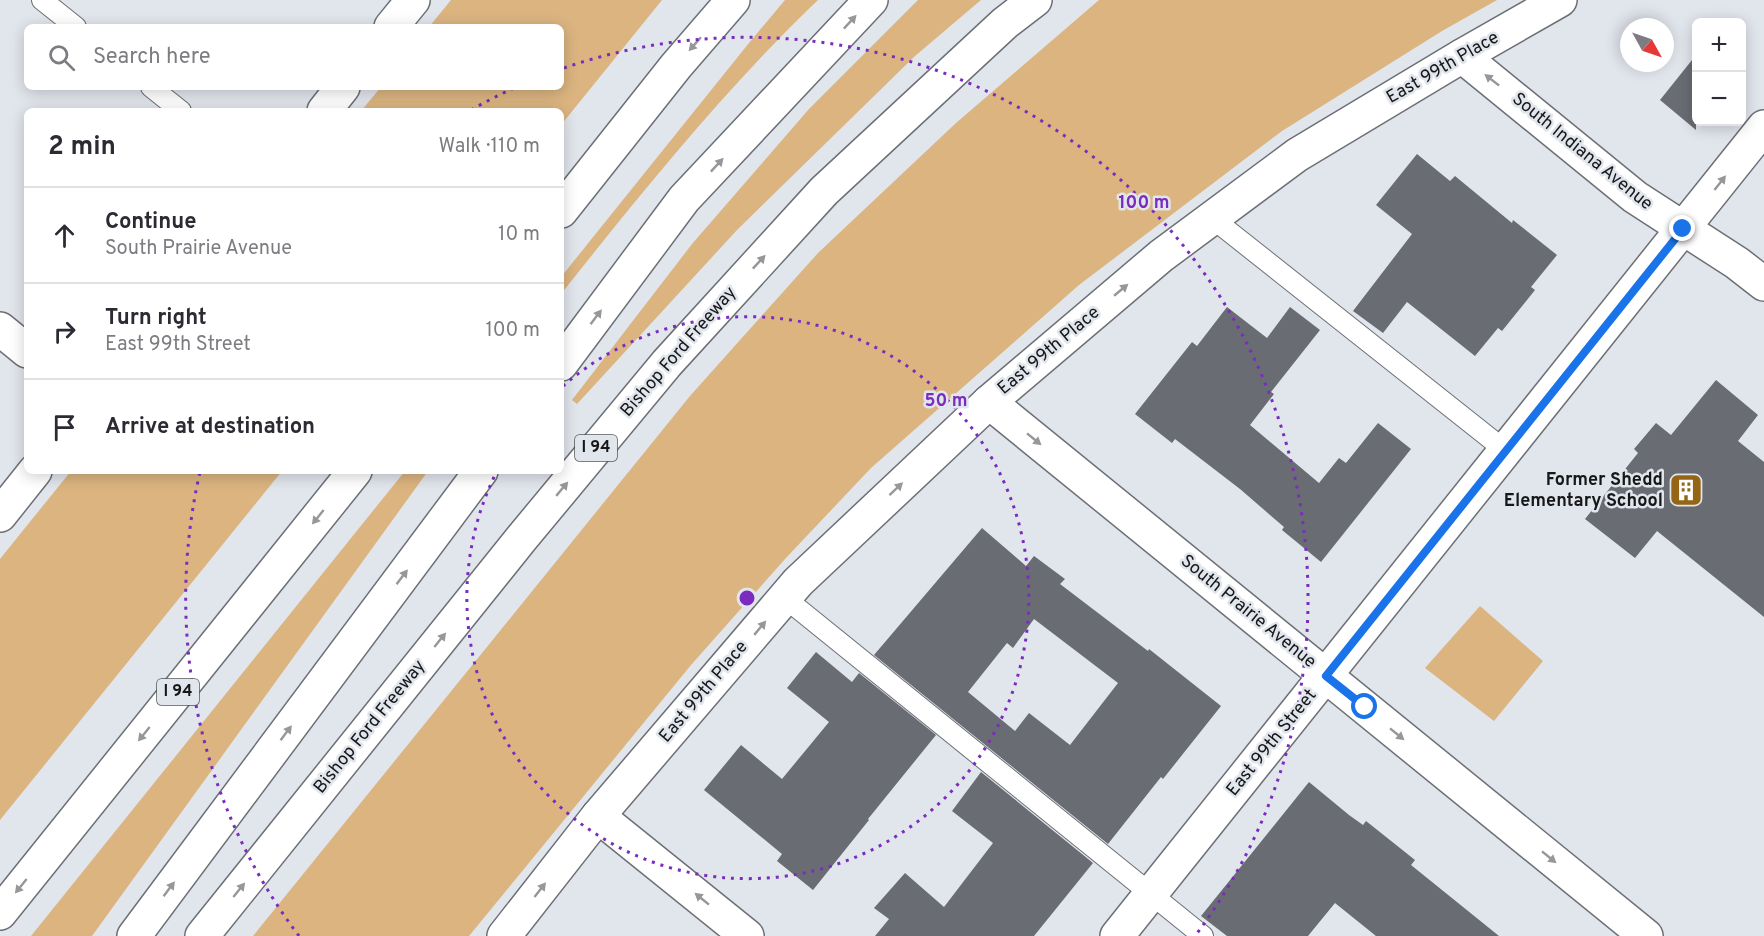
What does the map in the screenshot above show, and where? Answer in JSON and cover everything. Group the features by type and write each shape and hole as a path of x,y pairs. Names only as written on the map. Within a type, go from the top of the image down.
{"main road":[{"path":"393,24 413,0"},
{"path":"564,207 676,66 733,0"},
{"path":"564,360 684,199 871,0"},
{"name":"Bishop Ford Freeway","path":"202,936 521,538 667,363 824,191 1005,23 1035,0"},
{"name":"East 99th Place","path":"504,936 598,816 798,582 988,402 1161,256 1297,155 1560,0"},
{"name":"South Indiana Avenue","path":"1462,56 1635,197 1737,263 1764,284"},
{"path":"326,108 341,90"},
{"name":"East 99th Street","path":"1117,936 1764,127"},
{"path":"0,329 24,349"},
{"name":"South Prairie Avenue","path":"988,402 1646,936"},
{"path":"0,514 33,474"},
{"name":"I 94","path":"0,913 353,474"},
{"path":"134,936 479,474"},
{"path":"598,816 747,936"}],"lane":[{"path":"42,0 72,24"},
{"path":"155,90 177,108"},
{"path":"1212,218 1506,451"},
{"path":"785,598 1203,936"}],"shaded area":[{"path":"451,0 662,0 564,121 564,108 364,108 378,90 564,90 564,24 431,24"},
{"path":"785,0 818,0 783,34 717,106 653,180 564,290 564,273"},
{"path":"918,0 981,0 915,56 737,230 577,404 572,400 692,244 809,109"},
{"path":"1099,0 1497,0 1442,31 1282,131 1079,285 871,468 785,559 691,665 469,936 253,936 690,396 818,253 956,123"},
{"path":"69,474 280,474 0,820 0,559"},
{"path":"403,474 426,474 92,936 31,936"},
{"path":"1480,606 1543,661 1494,721 1425,668"}],"building":[{"path":"1692,60 1692,126 1696,126 1696,130 1660,100"},
{"path":"1417,154 1450,181 1455,176 1512,223 1513,220 1557,255 1531,287 1535,290 1502,331 1498,328 1475,356 1407,302 1383,333 1353,311 1412,234 1376,205"},
{"path":"1227,307 1267,338 1290,307 1320,330 1271,392 1274,394 1250,425 1319,483 1339,458 1346,463 1378,423 1411,449 1321,562 1282,530 1284,527 1240,489 1175,439 1172,443 1135,414 1192,342 1197,346"},
{"name":"Former Shedd Elementary School","path":"1716,380 1758,415 1738,441 1764,462 1764,617 1657,531 1635,558 1585,519 1638,453 1634,449 1656,423 1671,435"},
{"path":"982,528 1026,566 1034,556 1065,579 1060,584 1148,651 1149,649 1221,706 1108,844 874,655","holes":["1034,619 1118,683 1070,745 1029,713 1015,731 968,692 1007,643 1013,648"]},
{"path":"816,652 852,682 859,673 936,735 813,890 777,861 782,854 704,790 741,745 782,779 829,722 787,688"},
{"path":"981,772 1093,863 1034,936 875,936 889,919 874,908 905,873 944,907 993,843 952,811"},
{"path":"1309,782 1349,815 1363,825 1366,821 1415,860 1411,865 1499,936 1376,936 1335,903 1308,936 1227,936 1201,916"}],"place":[{"name":"Former Shedd Elementary School","path":"1686,490"}],"route":[{"path":"1365,707 1326,676 1683,229"}]}
